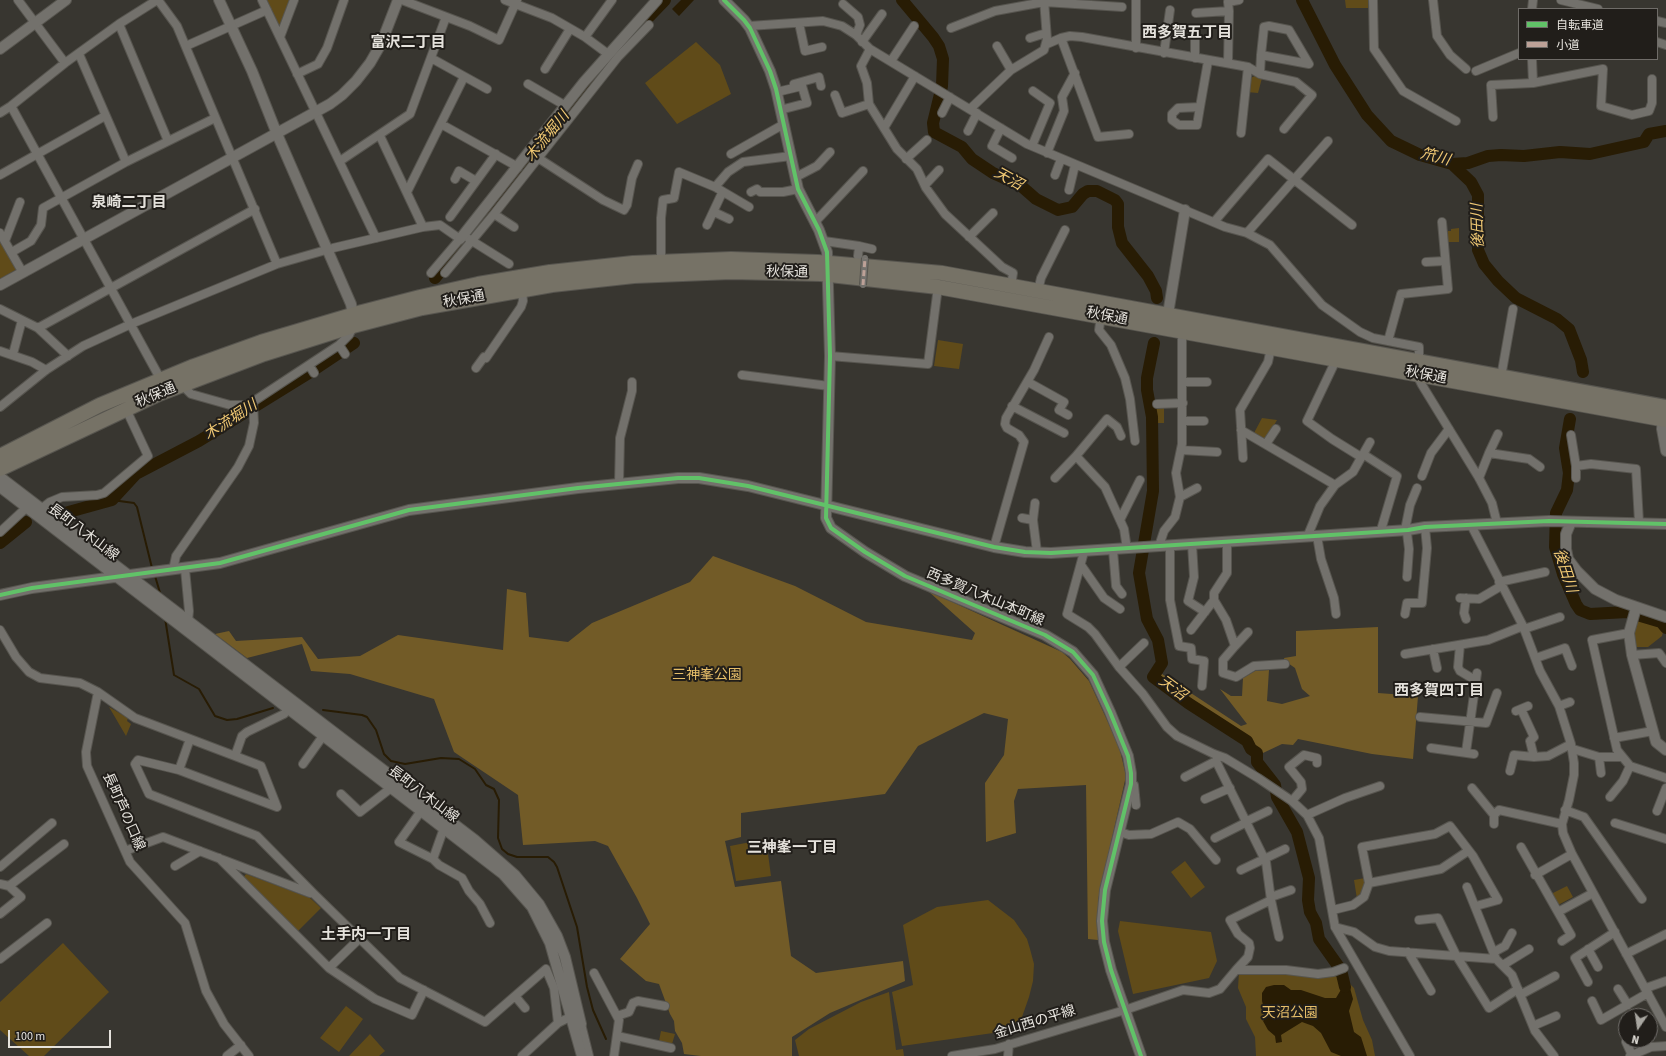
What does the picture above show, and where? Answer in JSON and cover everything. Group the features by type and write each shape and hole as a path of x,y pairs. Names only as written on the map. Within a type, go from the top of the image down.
{"highway":[{"name":"秋保通","path":"0,469 126,409 264,354 420,296 536,274 633,263 731,259 829,269 938,287 1336,360 1501,377 1665,413"},
{"name":"秋保通","path":"0,456 100,405 161,380 261,342 354,320 552,285 642,276 829,269 860,259 1168,314 1419,368 1665,413"}],"street":[{"path":"18,0 65,64"},
{"path":"0,49 66,0"},
{"path":"0,113 119,24 157,0 177,26 277,264"},
{"path":"182,386 191,394 230,405 253,407 342,349 354,320 327,249 277,134 252,71 219,0"},
{"path":"262,0 297,74 317,112 376,238"},
{"path":"280,37 294,0"},
{"path":"297,74 318,64 327,48 344,0"},
{"path":"0,286 317,112 342,95 370,63 381,44 398,0"},
{"path":"402,0 470,26 499,40 516,2"},
{"path":"504,0 516,2 552,18 585,37 608,54"},
{"path":"585,37 612,0"},
{"path":"444,273 466,239 518,167 534,156 618,57 646,22 657,0"},
{"name":"西多賀八木山本町線","path":"724,0 749,26 770,71 777,90 798,190 824,241 829,269 830,356 826,518 831,528 858,548 904,576 1045,635 1073,652 1093,675 1128,756 1131,772 1131,784 1105,890 1102,921 1104,942 1111,970 1141,1056"},
{"path":"1136,0 1136,48"},
{"path":"1228,63 1228,2 1238,0"},
{"path":"1373,0 1374,49 1378,55 1403,91 1456,121"},
{"path":"1433,0 1437,36 1450,54 1466,69"},
{"path":"1561,0 1580,7"},
{"path":"970,109 1011,70 1044,50 1047,44 1044,1"},
{"path":"951,28 996,11 1044,1 1122,8"},
{"path":"843,4 858,17 860,25 859,38"},
{"path":"186,46 267,10"},
{"path":"1164,53 1170,10"},
{"path":"1196,13 1229,11"},
{"path":"859,38 882,14"},
{"path":"340,161 380,136 410,114 446,17"},
{"path":"749,26 823,21 834,23 859,38 870,49 1032,146 1214,222 1247,233 1270,245 1322,305 1366,336 1419,347 1419,368 1422,385 1479,478 1492,503 1497,523"},
{"path":"432,273 494,214 566,106 588,85 608,54 646,22"},
{"path":"799,23 805,51 822,47"},
{"path":"119,24 168,141"},
{"path":"891,61 914,26"},
{"path":"1260,74 1261,55 1264,27 1269,26 1290,30 1309,64 1261,55"},
{"path":"545,69 570,29"},
{"path":"1195,30 1195,58"},
{"path":"1030,38 1046,34"},
{"path":"1047,44 1070,36 1082,37 1136,48 1248,67 1260,74 1296,82 1312,95 1284,129"},
{"path":"1061,38 1098,137 1129,134"},
{"path":"997,46 1011,70"},
{"path":"870,49 862,66 867,83 870,104 884,128 897,149 917,169 925,185 945,214 1002,267 1012,274 1011,286"},
{"path":"1476,71 1518,53"},
{"path":"79,54 126,162"},
{"path":"430,58 486,89"},
{"path":"1532,60 1533,83"},
{"path":"1200,107 1208,61"},
{"path":"1241,133 1248,67"},
{"path":"1493,117 1491,85 1533,83 1603,69 1601,106 1632,115 1649,111 1652,103 1652,80"},
{"path":"1047,153 1064,111 1062,97 1075,73"},
{"path":"884,128 915,76"},
{"path":"407,192 464,77"},
{"path":"777,90 819,77 821,86"},
{"path":"528,84 566,106"},
{"path":"777,90 802,86 806,103 780,110"},
{"path":"1032,146 1050,103 1033,90"},
{"path":"942,113 944,93"},
{"path":"836,95 842,113 870,104"},
{"path":"11,106 161,380"},
{"path":"968,131 977,113"},
{"path":"0,175 105,116"},
{"path":"12,252 31,241 41,225 43,208 126,162 215,118"},
{"path":"441,124 518,167"},
{"path":"731,154 784,124"},
{"path":"1001,128 992,146 1012,158"},
{"path":"380,136 423,227"},
{"path":"906,159 927,140"},
{"path":"1247,233 1328,141"},
{"path":"796,177 816,166 830,152"},
{"path":"450,217 496,154"},
{"path":"534,156 603,200 624,210 638,164"},
{"path":"715,187 728,172 743,162 791,156"},
{"path":"1055,175 1061,159"},
{"path":"1214,222 1268,159 1352,225"},
{"path":"1069,190 1075,165"},
{"path":"925,185 939,170"},
{"path":"455,179 459,171 476,181"},
{"path":"815,222 863,171"},
{"path":"661,262 660,218 663,200 674,198 679,172 715,187 722,193 749,207"},
{"path":"751,192 757,189 760,192 783,192 798,190"},
{"path":"707,225 722,193"},
{"path":"5,241 20,202"},
{"path":"38,328 110,287 255,209"},
{"path":"1168,314 1185,210"},
{"path":"714,212 729,219"},
{"path":"970,237 993,213"},
{"path":"494,214 514,227"},
{"path":"1388,341 1401,294 1448,289 1442,222"},
{"path":"0,407 46,370 83,346 130,324 277,264 327,249 423,227 440,225 510,264"},
{"path":"1038,291 1041,278 1065,230"},
{"path":"0,233 23,273"},
{"path":"824,241 872,249"},
{"path":"859,246 863,285"},
{"path":"1426,262 1445,261"},
{"path":"830,356 928,364 938,287"},
{"path":"476,368 484,357 486,358 521,307 523,301 522,290"},
{"path":"0,309 38,328 68,356"},
{"path":"1501,377 1513,309"},
{"path":"1101,316 1098,330 1111,345 1125,378 1130,399 1135,441"},
{"path":"13,354 22,320"},
{"path":"1149,547 1175,517 1180,498 1176,473 1181,450 1183,421 1182,382 1184,331"},
{"path":"994,547 1024,442 1020,435 1007,428 1005,424 1006,418 1028,382 1049,337"},
{"path":"1243,458 1240,410 1268,362 1271,348"},
{"path":"0,351 13,354 46,370"},
{"path":"1336,360 1307,421 1332,439 1397,476 1381,530"},
{"path":"742,375 829,386"},
{"path":"619,484 620,438 632,391 632,382"},
{"path":"1028,382 1064,402 1058,410 1068,415"},
{"path":"1182,382 1207,382"},
{"path":"1157,404 1182,404"},
{"path":"1012,406 1064,433"},
{"path":"173,570 176,556 238,467 249,446 253,432 253,407"},
{"path":"41,509 50,502 62,497 97,495 104,493 148,456 126,409"},
{"path":"1665,413 1666,451"},
{"path":"1055,478 1076,456 1107,419 1117,427 1122,436"},
{"path":"1183,421 1204,421"},
{"path":"1266,444 1276,429"},
{"path":"1422,476 1431,453 1449,429"},
{"path":"1242,430 1334,485"},
{"path":"1479,478 1498,434"},
{"path":"1571,435 1576,466 1576,478"},
{"path":"1336,614 1334,598 1312,536 1320,506 1334,485 1353,472 1370,442"},
{"path":"1181,450 1217,452"},
{"path":"1489,453 1528,459 1540,467"},
{"path":"1076,456 1105,487 1124,530 1127,549"},
{"path":"1576,466 1591,464 1636,469 1639,522"},
{"path":"0,476 128,575 150,597 166,610 188,621 292,707 474,840 515,875 539,904 557,936 565,957 575,1014 581,1024 589,1056"},
{"path":"0,595 32,588 185,569 227,561 409,510 678,478 699,478 763,489 994,547 1037,552 1084,552 1497,523 1549,521 1639,522 1666,524"},
{"path":"1120,520 1140,480"},
{"name":"長町八木山線","path":"0,487 117,577 150,597"},
{"path":"1180,498 1197,488"},
{"path":"1407,577 1411,564 1408,530 1406,525 1416,488"},
{"path":"1035,503 1033,520 1037,552"},
{"path":"0,532 26,508"},
{"path":"1022,518 1033,520"},
{"path":"1566,522 1566,549 1568,558 1577,571 1596,589 1635,613 1666,617"},
{"path":"1471,525 1500,584 1524,628 1540,671 1559,706 1572,746 1574,775 1562,824 1572,854 1666,1027"},
{"path":"1405,614 1407,603 1422,603 1427,548 1425,527"},
{"path":"1227,542 1227,573 1214,593 1214,600 1226,620 1235,646"},
{"path":"1192,544 1194,577 1188,601 1205,612"},
{"path":"1170,545 1170,600 1179,646 1191,648 1192,659 1204,661 1202,686"},
{"path":"1112,550 1116,586 1122,594"},
{"path":"1084,552 1067,614 1088,627 1095,634 1119,667 1143,694 1167,727 1177,736 1269,785 1279,791 1307,814 1319,838 1335,927 1410,1056"},
{"path":"1081,565 1104,598 1120,609"},
{"path":"185,569 189,611 188,621"},
{"path":"1466,619 1464,613 1466,596 1479,599 1500,584 1545,572"},
{"path":"1191,630 1214,600"},
{"name":"長町八木山線","path":"166,610 292,707 323,736 504,874 519,890 532,907 550,943 575,1014 582,1056"},
{"path":"1635,613 1629,633 1632,655 1656,742 1666,750"},
{"path":"1405,654 1488,640 1560,617"},
{"path":"0,630 16,657 29,672 40,678 80,683 98,692 135,718 261,766 277,807 179,770 138,760 135,764 149,794 257,836 359,939 400,978 485,1022 546,970 554,988 558,1022"},
{"path":"1248,632 1223,660 1223,673 1227,676 1240,676 1254,666 1284,664"},
{"path":"1629,633 1592,640 1617,750 1630,766 1666,778"},
{"path":"1119,667 1144,643"},
{"path":"1431,748 1470,753 1472,701 1476,676 1460,671 1458,667 1460,645"},
{"path":"1536,658 1565,648 1572,666"},
{"path":"1433,649 1437,668"},
{"path":"1632,655 1659,653 1666,663"},
{"name":"長町芦の口線","path":"98,692 86,760 130,862 185,923 206,990 224,1024 249,1056"},
{"path":"1420,717 1486,723 1497,693"},
{"path":"1559,706 1570,702"},
{"path":"235,756 242,736 247,732 284,714 292,707"},
{"path":"1522,709 1534,737 1530,741 1534,757"},
{"path":"1614,738 1653,731"},
{"path":"303,764 323,736"},
{"path":"179,770 190,739"},
{"path":"1510,771 1514,755 1534,757 1548,756 1572,746 1599,757 1622,757"},
{"path":"1292,801 1302,789 1301,782 1289,767 1304,755 1317,758 1317,763"},
{"path":"1599,757 1601,773"},
{"path":"1185,777 1218,758"},
{"path":"1218,758 1230,788 1265,859 1279,937"},
{"path":"1610,797 1623,781 1630,766"},
{"path":"1131,784 1134,785 1136,805"},
{"path":"1307,814 1345,798 1380,786"},
{"path":"342,794 360,812 391,788"},
{"path":"1205,799 1230,788"},
{"path":"1472,788 1494,815 1494,824"},
{"path":"1657,811 1666,788"},
{"path":"1215,838 1268,810"},
{"path":"1494,815 1499,810 1562,824"},
{"path":"1565,810 1584,817 1642,899"},
{"path":"421,811 399,842 433,859 462,878 469,891 480,904 490,923"},
{"path":"1120,832 1129,835 1151,834 1178,822 1190,829 1216,860"},
{"path":"0,867 52,823"},
{"path":"1615,823 1666,839"},
{"path":"1333,910 1346,908 1361,900 1367,891 1369,883 1362,847 1435,834 1450,826 1473,856 1498,900 1476,906"},
{"path":"433,859 444,828"},
{"path":"125,851 163,837 314,894"},
{"path":"9,886 64,844"},
{"path":"1520,847 1571,935 1562,941"},
{"path":"1241,870 1285,849"},
{"path":"1369,883 1441,869 1468,850"},
{"path":"175,866 200,851"},
{"path":"1535,875 1572,854"},
{"path":"219,858 329,968 375,999 412,1015 424,990"},
{"path":"288,885 294,874"},
{"path":"0,884 9,886 21,897 0,914"},
{"path":"1467,887 1495,955 1512,975 1535,1031 1554,1056"},
{"path":"1271,898 1291,890"},
{"path":"1558,912 1593,893"},
{"name":"金山西の平線","path":"952,1056 995,1049 1125,1010 1183,990 1209,993 1220,989 1248,957 1250,948 1248,943 1238,934 1230,920 1271,898"},
{"path":"1419,920 1438,918 1456,955 1489,1008 1519,992 1555,976"},
{"path":"0,959 47,923"},
{"path":"1335,927 1354,932 1375,947 1408,952 1456,955 1495,955 1505,946 1512,933"},
{"path":"1588,982 1575,958 1615,932"},
{"path":"1626,954 1666,934"},
{"path":"329,968 359,939"},
{"path":"1504,965 1529,949"},
{"path":"1588,949 1598,967"},
{"path":"1408,952 1431,991"},
{"path":"1236,970 1286,970 1318,974 1333,972 1344,968"},
{"path":"594,972 617,1016 617,1036 614,1056"},
{"path":"1592,1001 1601,1020 1628,1005 1647,991 1666,981"},
{"path":"1618,989 1628,1005"},
{"path":"515,996 525,1008"},
{"path":"617,1016 629,1012 633,1003 638,1001 665,1006"},
{"path":"522,1056 558,1022 575,1014"},
{"path":"1533,1026 1556,1016"},
{"path":"617,1036 671,1048"},
{"path":"1008,1056 1009,1044"},
{"path":"227,1056 241,1046"},
{"path":"1631,1055 1643,1048"}],"green space":[{"path":"264,0 292,0 279,30"},
{"path":"1345,0 1368,0 1368,8 1346,8"},
{"path":"696,42 720,65 731,94 677,124 645,83"},
{"path":"1255,76 1262,78 1258,93 1247,92 1250,78"},
{"path":"1459,228 1459,242 1446,242 1445,235 1448,231"},
{"path":"0,240 17,269 0,279"},
{"path":"938,340 963,344 959,369 934,366"},
{"path":"1164,405 1164,423 1156,423 1155,406"},
{"path":"1262,418 1277,420 1265,439 1254,433"},
{"name":"三神峯公園","path":"713,556 795,586 866,622 972,640 975,633 928,591 1062,652 1070,659 1089,681 1119,746 1126,776 1098,900 1098,940 1088,939 1086,785 1018,789 1014,801 1016,833 986,842 985,783 1004,755 1008,719 984,713 918,746 885,794 741,813 741,837 725,841 735,887 781,881 791,956 816,973 903,961 905,981 830,1013 792,1037 792,1056 701,1056 684,1054 682,1043 675,1031 674,1021 659,984 646,981 620,959 650,924 608,846 595,841 523,845 518,795 454,752 434,699 350,674 311,671 302,644 247,658 215,634 229,631 236,641 302,637 318,659 360,656 398,635 503,650 507,589 526,593 529,637 568,642 592,623 690,582"},
{"path":"1637,617 1658,623 1664,628 1662,636 1648,647 1634,647 1632,635"},
{"path":"1378,627 1378,693 1418,696 1413,759 1372,754 1298,739 1293,745 1282,744 1263,753 1156,677 1159,672 1241,726 1247,724 1220,689 1231,696 1242,696 1243,678 1255,671 1269,670 1267,701 1282,704 1310,696 1302,689 1295,668 1285,661 1284,658 1296,656 1296,631"},
{"path":"109,707 128,718 127,721 131,724 126,736"},
{"path":"766,839 771,876 736,881 730,846"},
{"path":"1185,861 1205,887 1191,898 1171,872"},
{"path":"246,874 310,898 321,908 297,932 243,878"},
{"path":"1365,878 1364,891 1357,899 1354,880"},
{"path":"1567,886 1573,897 1558,905 1551,894"},
{"path":"988,900 1014,920 1027,939 1030,949 1034,964 1033,981 1022,1017 1014,1030 902,1046 892,992 913,985 903,925 937,907"},
{"path":"1120,921 1211,932 1217,961 1209,978 1133,994 1118,931"},
{"path":"63,943 109,992 44,1056 29,1056 0,1030 0,1002"},
{"name":"天沼公園","path":"1239,972 1335,976 1347,981 1354,988 1363,1020 1372,1040 1375,1056 1256,1056 1255,1037 1246,1019 1246,1007 1238,988"},
{"path":"889,992 896,1050 903,1049 904,1056 799,1056 795,1040 809,1029 861,1002"},
{"path":"346,1006 363,1019 339,1052 320,1038"},
{"path":"661,1031 675,1034 672,1044 659,1041"},
{"path":"370,1034 385,1051 379,1056 349,1056"}],"shaded area":[{"path":"681,0 694,0 679,16 672,9"},
{"path":"1284,985 1291,990 1301,990 1325,998 1336,998 1342,988 1350,988 1353,999 1349,1011 1354,1032 1361,1037 1367,1056 1341,1056 1331,1052 1321,1033 1313,1026 1302,1022 1281,1035 1282,1042 1276,1043 1275,1036 1268,1030 1263,1021 1266,1017 1262,1001 1262,993 1266,987"}],"waterway":[{"name":"木流堀川","path":"638,28 665,0"},
{"name":"天沼","path":"902,0 933,37 939,46 943,59 942,86 933,123 934,132 962,147 972,159 993,173 1020,185 1036,199 1058,210 1072,207 1083,194 1088,191 1097,191 1115,200 1118,204 1118,227 1122,243 1148,276 1156,291 1157,298"},
{"name":"笊川","path":"1302,0 1335,65 1367,115 1391,141 1420,155 1452,164 1468,163 1488,156 1501,155 1524,156 1560,152 1590,154 1644,142 1649,134 1666,131"},
{"name":"木流堀川","path":"435,278 617,53"},
{"name":"後田川","path":"1452,164 1471,182 1478,195 1478,250 1484,264 1498,281 1516,298 1557,319 1569,329 1581,360 1583,372"},
{"name":"木流堀川","path":"65,513 112,500 136,474 199,441 309,373 354,343"},
{"name":"天沼","path":"1154,343 1147,378 1147,390 1152,417 1153,491 1139,573 1147,619 1158,640 1162,663 1153,677 1188,703 1247,741 1251,749 1257,753 1257,762 1275,785 1277,797 1297,832 1309,878 1308,900 1310,912 1316,923 1319,939 1341,970 1345,987"},
{"name":"後田川","path":"1570,419 1565,448 1569,473 1567,490 1556,513 1555,547 1563,574 1576,604 1580,610 1590,614 1627,612 1661,622 1666,628"},
{"path":"112,500 134,503 137,507 152,568"},
{"path":"0,543 26,522"},
{"path":"155,576 161,596"},
{"path":"165,618 174,675 199,689 215,716 227,720 237,719 273,708"},
{"path":"323,710 367,717 376,730 384,754 391,761 405,764 441,758 459,759 475,769 486,785 494,789 499,800 498,838 502,849 508,854 517,857 548,857 557,867 577,927 587,987 593,1010 606,1039"}],"marked path":[{"path":"863,285 865,258"}],"cycle path":[{"path":"724,0 750,28 770,71 776,89 798,189 819,230 827,252 830,356 826,518 831,528 865,552 905,576 1045,635 1073,652 1093,675 1128,756 1131,784 1105,890 1102,921 1104,942 1111,970 1141,1056"},
{"path":"0,595 32,588 220,563 409,510 578,488 678,478 699,478 748,486 994,547 1025,552 1051,553 1408,530 1425,527 1549,521 1666,524"}],"district":[{"name":"西多賀五丁目","path":"1187,34"},
{"name":"富沢二丁目","path":"408,44"},
{"name":"泉崎二丁目","path":"129,204"},
{"name":"西多賀四丁目","path":"1439,692"},
{"name":"三神峯一丁目","path":"792,849"},
{"name":"土手内一丁目","path":"366,936"}]}
